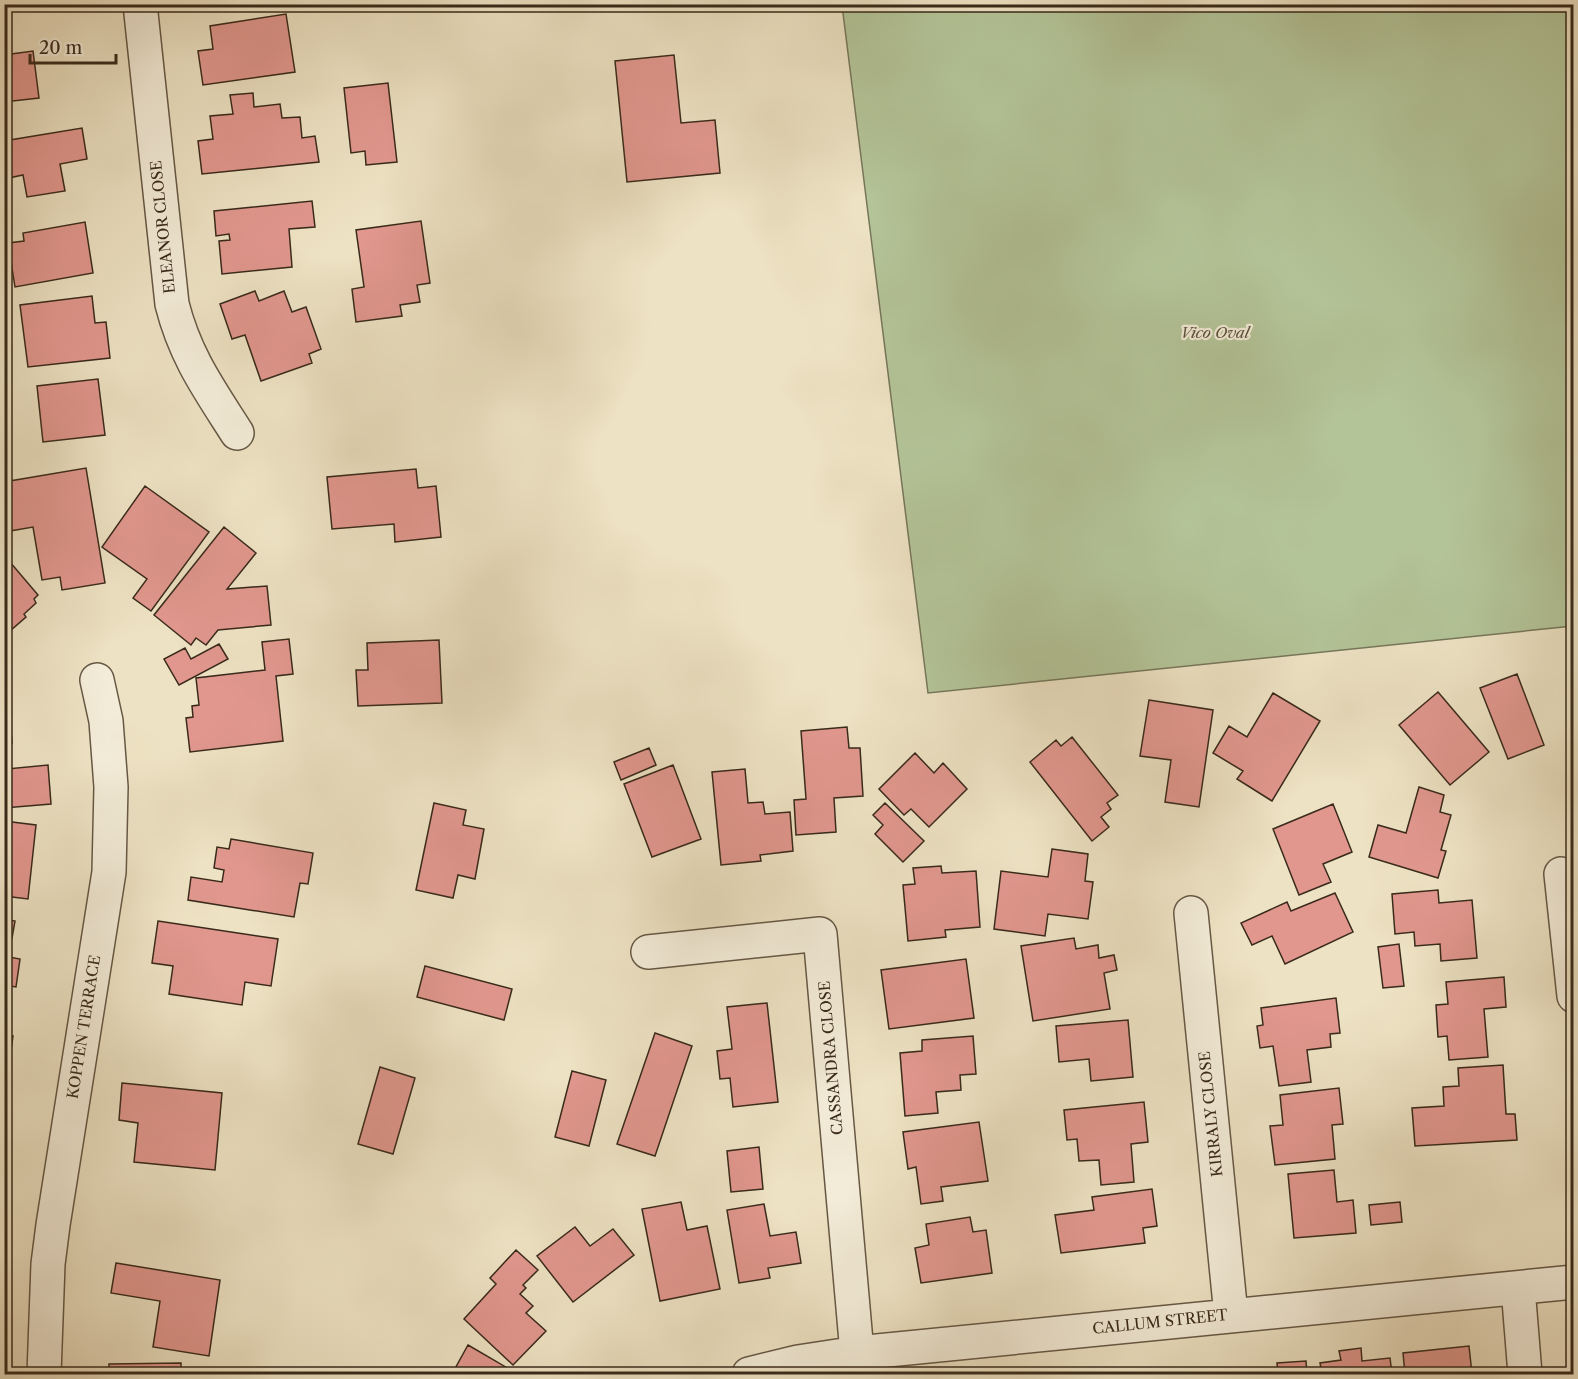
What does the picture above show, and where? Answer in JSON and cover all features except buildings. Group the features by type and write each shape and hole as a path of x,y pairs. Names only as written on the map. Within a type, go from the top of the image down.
{"street":[{"name":"ELEANOR CLOSE","path":"141,4 172,304 178,329 190,359 237,433"},
{"name":"KOPPEN TERRACE","path":"44,1374 47,1274 52,1225 109,872 111,787 106,721 97,680"},
{"path":"1561,874 1574,996"},
{"name":"KIRRALY CLOSE","path":"1191,913 1231,1315"},
{"name":"CASSANDRA CLOSE","path":"648,952 820,934 857,1353"},
{"name":"CALLUM STREET","path":"749,1374 798,1362 857,1353 1574,1282"},
{"path":"1518,1288 1525,1374"}],"green space":[{"name":"Vico Oval","path":"842,5 1573,5 1573,626 928,693"}]}
